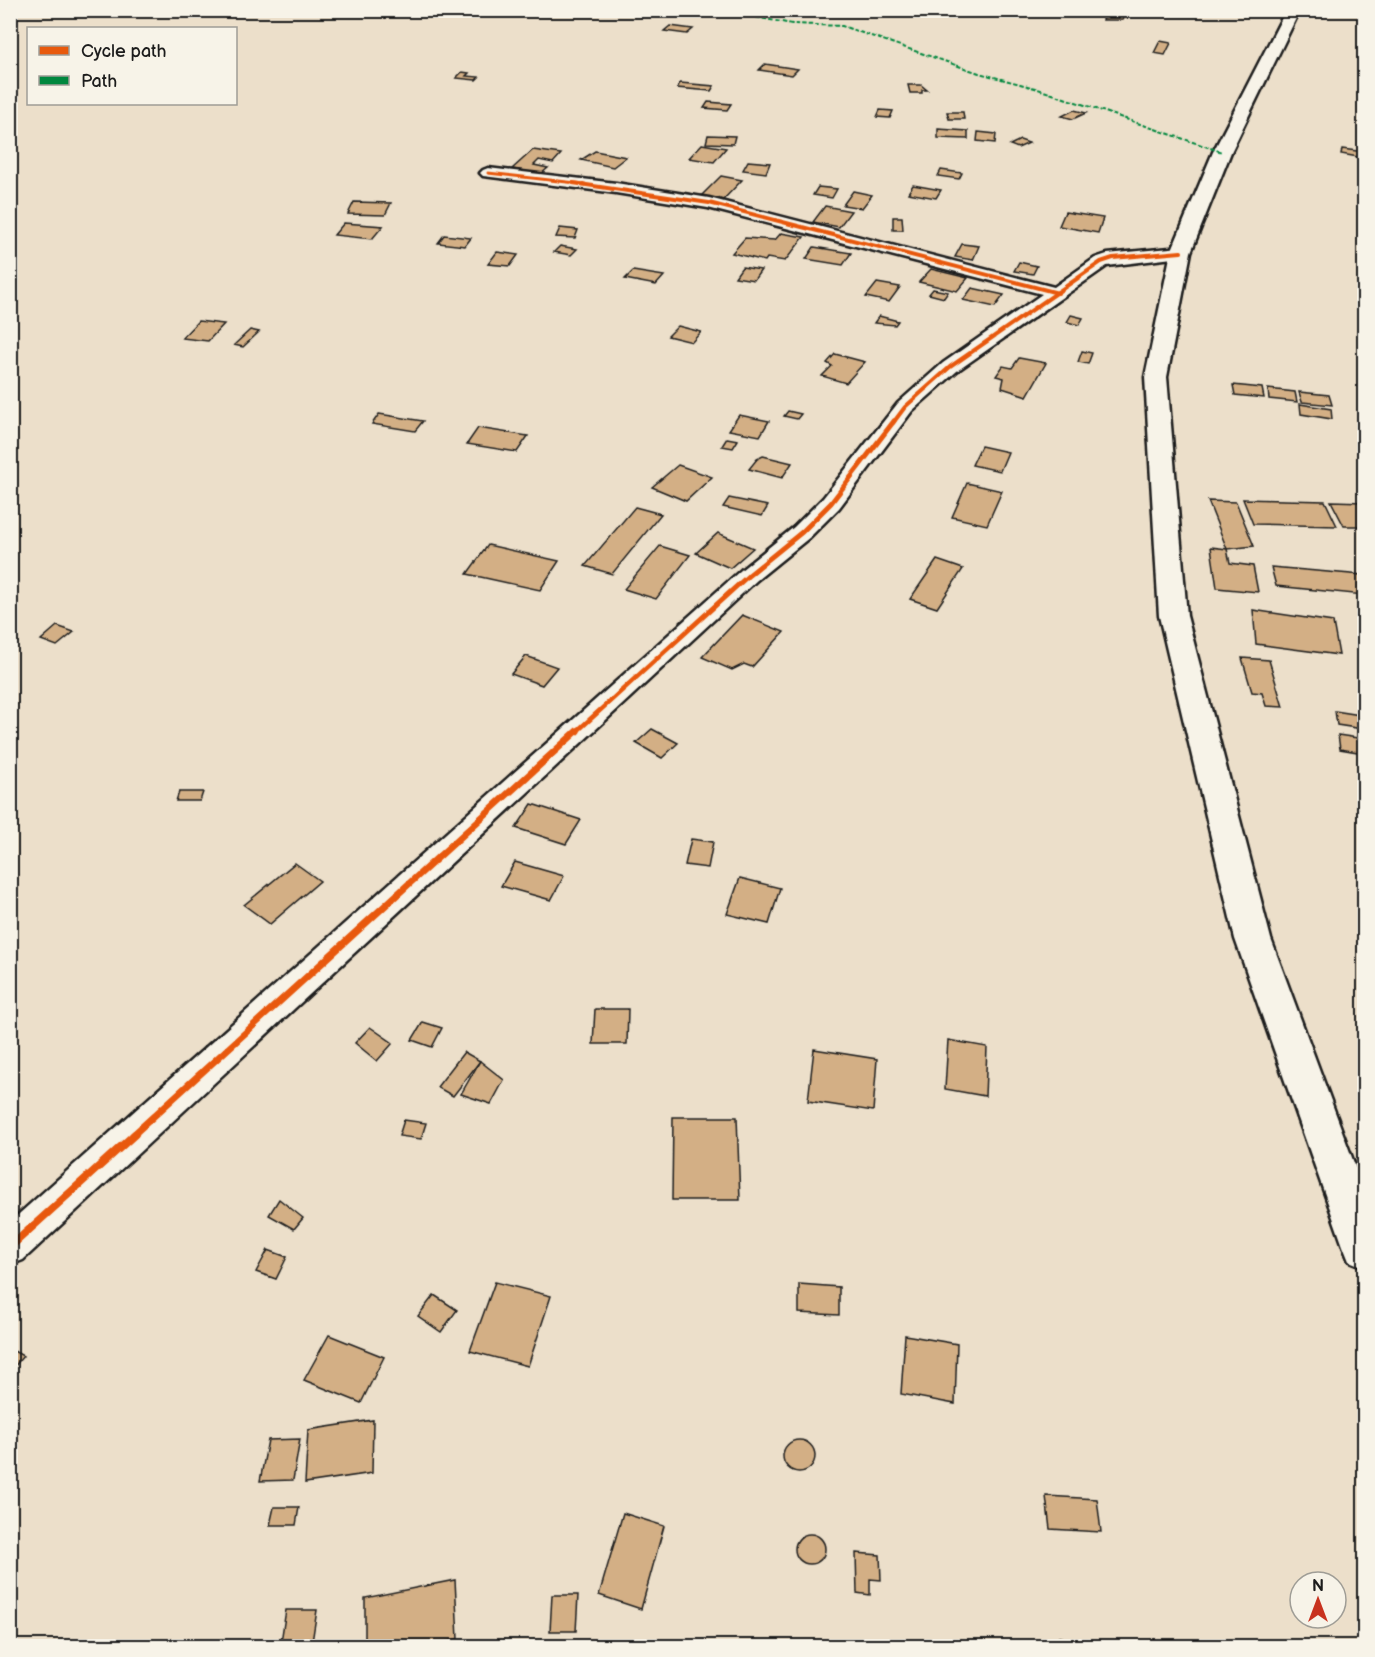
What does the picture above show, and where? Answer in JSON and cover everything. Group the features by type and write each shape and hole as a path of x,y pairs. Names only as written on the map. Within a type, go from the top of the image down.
{"main road":[{"path":"1293,10 1221,152 1181,252 1156,377 1173,616 1253,939 1365,1246"}],"street":[{"path":"488,173 616,188 709,203 1058,293"},
{"path":"10,1247 741,582 802,532 831,502 912,401 950,367 1101,262 1113,258 1181,252"}],"building":[{"path":"1105,13 1126,17 1122,20 1103,20"},
{"path":"670,26 693,29 687,34 664,31"},
{"path":"1160,41 1171,43 1165,55 1154,53"},
{"path":"765,64 798,69 792,75 759,70"},
{"path":"462,72 469,73 466,76 479,77 476,80 456,78"},
{"path":"680,83 714,86 711,91 677,88"},
{"path":"908,85 921,85 927,90 922,90 922,93 910,93"},
{"path":"708,102 731,104 727,110 704,108"},
{"path":"880,110 893,111 890,118 877,117"},
{"path":"1074,110 1086,113 1073,119 1062,116"},
{"path":"947,112 963,112 964,119 949,119"},
{"path":"938,129 968,131 968,139 938,138"},
{"path":"978,132 996,134 995,143 977,141"},
{"path":"708,135 735,136 733,144 706,143"},
{"path":"1020,140 1029,143 1018,148 1010,145"},
{"path":"702,144 726,148 714,162 689,158"},
{"path":"1342,149 1364,152 1364,158 1341,154"},
{"path":"533,150 561,154 553,163 539,160 534,165 548,168 541,174 512,169"},
{"path":"595,151 626,157 613,167 581,160"},
{"path":"748,161 770,163 766,173 743,170"},
{"path":"941,170 962,173 959,179 938,176"},
{"path":"721,176 742,180 723,200 701,196"},
{"path":"913,185 941,190 936,198 908,193"},
{"path":"818,187 837,189 832,198 813,195"},
{"path":"853,191 872,195 862,208 843,205"},
{"path":"354,202 391,203 385,215 348,214"},
{"path":"825,206 851,211 839,227 813,222"},
{"path":"1065,212 1103,218 1098,233 1059,226"},
{"path":"893,217 902,217 903,230 893,230"},
{"path":"344,223 383,226 372,239 334,235"},
{"path":"560,228 578,230 575,238 556,237"},
{"path":"781,233 804,237 785,261 767,258 765,261 732,253 745,238 775,240"},
{"path":"444,235 471,238 465,246 438,243"},
{"path":"962,244 979,246 973,260 955,257"},
{"path":"560,246 577,249 571,255 554,252"},
{"path":"814,247 851,253 843,265 806,259"},
{"path":"497,252 518,255 510,266 488,264"},
{"path":"1019,262 1037,266 1033,274 1014,271"},
{"path":"742,267 761,270 754,280 735,277"},
{"path":"931,269 968,278 957,291 919,282"},
{"path":"633,271 664,276 656,285 625,279"},
{"path":"877,283 900,287 889,302 866,297"},
{"path":"972,288 1004,295 995,307 963,300"},
{"path":"933,289 948,292 944,298 929,294"},
{"path":"1071,315 1083,318 1079,325 1067,322"},
{"path":"879,316 898,321 895,325 874,323"},
{"path":"198,321 224,324 208,341 182,338"},
{"path":"678,326 701,332 692,342 668,336"},
{"path":"250,330 259,332 243,347 234,345"},
{"path":"1082,351 1092,353 1088,364 1078,362"},
{"path":"835,354 865,362 846,383 822,376 832,366 827,363"},
{"path":"1019,358 1046,363 1027,396 1002,388 1004,378 996,376 1003,366 1012,368"},
{"path":"1233,385 1262,388 1264,398 1235,395"},
{"path":"1268,389 1295,392 1297,402 1269,399"},
{"path":"1299,392 1329,395 1332,405 1302,402"},
{"path":"1300,404 1331,409 1332,419 1301,414"},
{"path":"788,411 801,414 797,419 784,416"},
{"path":"379,414 423,421 415,431 372,424"},
{"path":"739,415 769,421 760,436 729,430"},
{"path":"478,428 528,436 517,452 467,444"},
{"path":"727,438 738,440 733,448 722,446"},
{"path":"981,446 1008,452 1000,471 972,465"},
{"path":"763,456 792,463 782,478 749,469 757,459"},
{"path":"678,465 712,477 686,501 652,487"},
{"path":"967,483 1002,491 987,525 952,517"},
{"path":"729,498 768,506 762,516 723,507"},
{"path":"1243,499 1325,501 1337,526 1253,524"},
{"path":"1208,501 1236,502 1254,546 1227,549"},
{"path":"1331,501 1364,502 1364,526 1344,526"},
{"path":"635,507 661,514 612,574 585,566"},
{"path":"718,533 753,548 730,568 696,553"},
{"path":"488,545 559,561 540,590 467,574"},
{"path":"660,546 690,555 656,599 624,589"},
{"path":"1211,547 1227,549 1230,563 1253,566 1258,592 1217,588"},
{"path":"937,560 963,569 937,608 910,599"},
{"path":"1271,567 1362,575 1364,595 1276,586"},
{"path":"1253,610 1333,622 1339,655 1256,644"},
{"path":"742,615 784,632 752,667 744,664 732,670 702,657"},
{"path":"57,626 74,632 57,646 41,640"},
{"path":"526,656 557,667 542,685 511,674"},
{"path":"1242,658 1269,660 1283,707 1266,706 1262,693 1252,692"},
{"path":"1335,711 1360,715 1363,729 1337,725"},
{"path":"652,729 678,743 662,758 636,743"},
{"path":"1338,735 1364,739 1364,753 1340,749"},
{"path":"179,792 203,792 200,801 176,801"},
{"path":"532,804 581,820 566,844 516,828"},
{"path":"691,839 713,842 708,868 685,865"},
{"path":"515,862 564,876 551,900 501,886"},
{"path":"295,863 320,881 270,924 244,905"},
{"path":"740,878 780,888 769,924 727,914"},
{"path":"595,1009 628,1009 627,1044 593,1044"},
{"path":"423,1022 442,1028 432,1047 412,1040"},
{"path":"370,1027 393,1043 377,1061 355,1043"},
{"path":"948,1040 987,1047 985,1096 945,1089"},
{"path":"814,1049 877,1059 873,1111 808,1101"},
{"path":"464,1052 480,1061 453,1096 437,1087"},
{"path":"480,1061 504,1080 491,1104 461,1094"},
{"path":"673,1117 737,1117 740,1200 672,1200"},
{"path":"404,1120 426,1123 421,1139 399,1136"},
{"path":"279,1199 303,1218 294,1229 269,1215"},
{"path":"268,1250 287,1257 276,1279 256,1272"},
{"path":"495,1282 551,1296 528,1366 470,1351"},
{"path":"799,1284 839,1287 839,1315 799,1313"},
{"path":"434,1295 457,1310 441,1332 418,1316"},
{"path":"329,1335 384,1357 361,1403 304,1380"},
{"path":"905,1335 957,1344 955,1404 901,1394"},
{"path":"10,1349 23,1356 10,1372"},
{"path":"373,1420 372,1473 305,1483 308,1430"},
{"path":"300,1439 293,1480 260,1481 268,1440"},
{"path":"799,1440 810,1445 815,1456 810,1467 799,1472 788,1467 783,1456 788,1445"},
{"path":"1046,1496 1097,1499 1101,1532 1050,1529"},
{"path":"274,1507 299,1507 296,1525 270,1525"},
{"path":"623,1513 664,1526 641,1609 599,1595"},
{"path":"810,1534 816,1535 824,1543 824,1555 816,1563 810,1564 804,1563 796,1555 795,1549 796,1543 804,1535"},
{"path":"856,1553 880,1555 881,1580 870,1579 870,1595 857,1593"},
{"path":"455,1580 458,1639 424,1646 365,1646 365,1598"},
{"path":"552,1595 578,1595 576,1631 550,1631"},
{"path":"286,1610 317,1610 312,1642 281,1642"},
{"path":"1059,1637 1100,1646 1059,1646"}],"marked path":[{"path":"718,10 792,24 842,26 979,73 1035,88 1222,152"}],"cycle path":[{"path":"488,173 616,188 709,203 1058,293"},
{"path":"10,1247 749,575 802,532 831,503 905,407 950,367 1101,262 1113,258 1181,252"}]}
